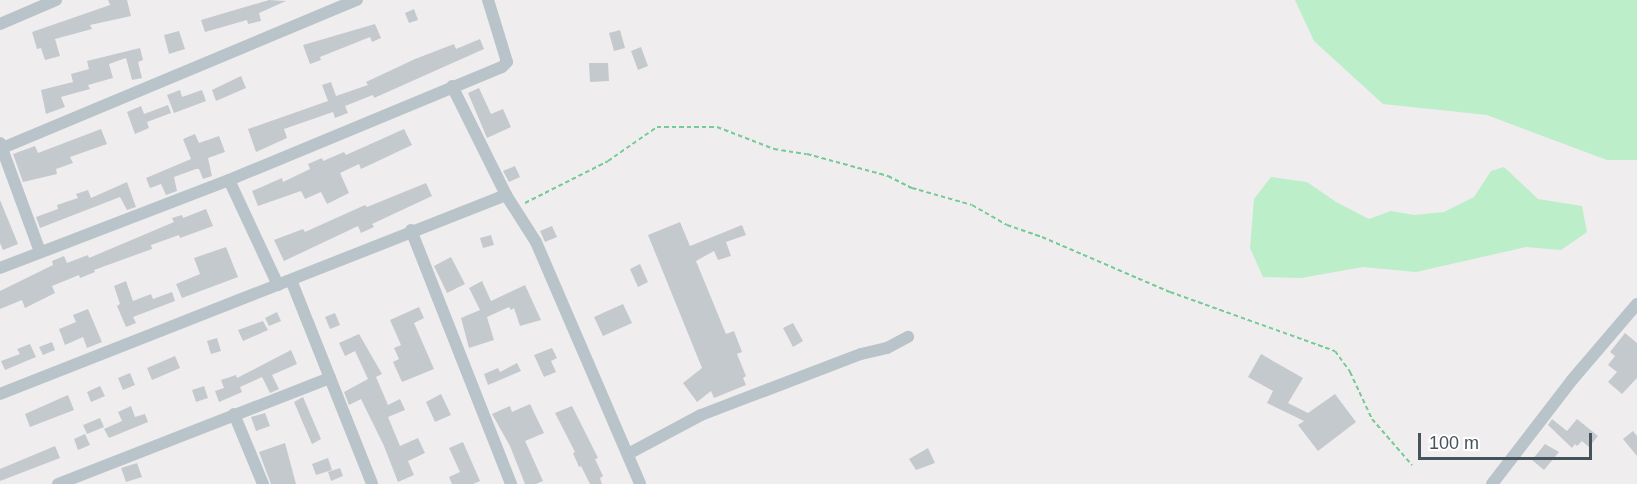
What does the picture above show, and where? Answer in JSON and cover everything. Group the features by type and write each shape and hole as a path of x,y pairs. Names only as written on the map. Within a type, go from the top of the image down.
{"street":[{"path":"0,24 56,0"},
{"path":"40,252 1,147 357,0"},
{"path":"0,268 229,180 506,65 501,37 488,0"},
{"path":"452,86 506,195 516,208 546,265 640,484"},
{"path":"229,180 278,285"},
{"path":"0,394 506,195"},
{"path":"411,231 512,484"},
{"path":"291,280 372,484"},
{"path":"1492,484 1572,380 1637,304"},
{"path":"628,454 701,415 861,354 887,348 908,336"},
{"path":"63,483 330,378"},
{"path":"234,414 263,484"}],"path":[{"path":"516,208 609,161 657,127 717,127 774,150 807,154 888,176 912,188 972,206 1007,225 1042,237 1170,292 1335,351 1350,372 1372,419 1412,465"}],"green space":[{"path":"1295,0 1637,0 1637,160 1607,160 1487,115 1383,104 1314,41"},
{"path":"1504,167 1538,199 1582,206 1587,232 1561,250 1526,247 1416,272 1363,267 1301,278 1263,277 1250,248 1254,199 1271,177 1307,182 1336,202 1369,219 1391,211 1414,215 1444,212 1474,197 1491,171"}],"building":[{"path":"108,0 127,0 131,16 90,25 92,29 55,39 60,56 45,60 41,48 37,49 32,32 110,5"},
{"path":"269,0 286,1 259,13 261,21 248,24 247,20 205,32 201,20"},
{"path":"414,9 418,20 409,23 405,13"},
{"path":"375,24 381,38 372,42 370,37 320,57 321,60 310,64 303,45"},
{"path":"620,30 625,48 614,51 609,33"},
{"path":"179,31 185,49 169,54 164,35"},
{"path":"480,39 484,49 374,98 373,95 345,106 348,113 335,118 333,112 284,129 287,138 256,152 248,129 328,101 322,85 331,82 336,96 368,85 366,82 415,59 454,44 456,49"},
{"path":"641,47 648,66 638,70 631,51"},
{"path":"140,48 143,60 138,62 142,78 132,80 126,58 109,64 113,78 88,85 90,89 61,97 65,107 46,114 41,90 73,82 71,74 89,69 87,61"},
{"path":"589,63 608,63 609,81 590,82"},
{"path":"241,76 246,88 216,101 212,90"},
{"path":"479,88 491,114 503,109 511,127 487,138 468,93"},
{"path":"180,90 182,97 202,90 206,101 174,113 167,95"},
{"path":"168,105 171,113 147,122 149,128 135,134 127,112 141,106 144,114"},
{"path":"101,129 107,144 70,157 73,163 56,169 57,174 23,182 13,154 35,146 38,153"},
{"path":"404,129 412,145 361,169 359,164 340,173 349,193 327,204 321,192 305,199 301,191 258,206 252,191 282,178 283,182 310,169 308,164 322,158 323,161 344,152 346,155"},
{"path":"195,134 199,143 219,136 225,152 208,158 212,176 203,179 199,169 196,169 174,177 177,191 166,195 161,184 150,188 146,178 191,159 183,139"},
{"path":"515,166 520,177 509,182 503,171"},
{"path":"127,182 136,207 127,210 120,197 40,228 36,217 58,209 57,205 78,198 76,194 88,190 91,198"},
{"path":"426,183 432,196 372,224 374,227 361,233 358,226 284,261 274,240 303,229 305,232 365,205 367,207"},
{"path":"0,200 18,244 3,250 0,243"},
{"path":"206,209 213,226 180,238 179,235 151,245 152,249 94,270 95,272 80,278 79,275 52,286 55,293 25,308 22,300 0,309 0,291 53,265 52,261 64,256 67,263 88,255 89,258 174,222 172,218 182,215 183,218"},
{"path":"680,222 690,246 742,225 746,235 726,242 731,256 718,260 714,251 696,261 726,334 734,331 742,352 737,354 746,376 743,378 746,385 714,398 711,391 697,402 683,383 702,368 648,235"},
{"path":"552,226 557,237 545,242 540,231"},
{"path":"491,235 494,245 483,248 480,238"},
{"path":"226,247 238,277 182,298 176,284 200,274 194,258"},
{"path":"451,257 465,284 447,293 434,266"},
{"path":"640,264 648,282 638,287 630,269"},
{"path":"126,281 133,301 151,294 153,299 172,292 175,301 133,317 136,323 126,327 117,306 120,304 114,286"},
{"path":"482,281 491,301 525,285 541,320 520,326 514,308 511,310 509,307 487,317 494,340 469,348 461,318 480,310 469,288"},
{"path":"623,304 632,323 603,336 594,317"},
{"path":"419,307 424,318 414,323 434,369 402,382 393,362 399,359 394,348 401,345 390,320"},
{"path":"88,309 102,342 87,348 83,337 65,345 59,329 76,322 73,315"},
{"path":"277,312 281,321 269,326 265,318"},
{"path":"335,313 340,325 330,329 325,317"},
{"path":"263,321 268,330 243,341 238,330"},
{"path":"793,323 803,341 793,347 783,328"},
{"path":"1625,333 1637,343 1637,378 1622,394 1608,382 1617,372 1608,365 1615,356 1610,352"},
{"path":"359,334 382,374 376,377 388,405 400,399 405,410 388,417 400,446 418,438 425,453 408,461 414,475 398,482 384,446 361,399 349,405 344,392 368,379 355,351 345,356 339,343"},
{"path":"217,338 221,351 211,354 207,341"},
{"path":"52,342 55,350 43,355 39,347"},
{"path":"30,344 36,357 5,370 1,361 20,354 17,349"},
{"path":"552,348 557,358 551,361 556,372 544,377 534,355"},
{"path":"291,350 297,364 272,375 279,389 270,393 262,377 240,387 242,392 219,402 215,391 224,388 221,380 236,375 237,378"},
{"path":"1261,354 1303,378 1288,403 1308,413 1335,394 1356,422 1318,451 1298,425 1304,421 1267,403 1273,391 1248,377"},
{"path":"175,356 180,368 152,380 147,368"},
{"path":"517,363 521,371 488,385 484,374 498,368 500,372"},
{"path":"130,373 135,385 123,390 118,378"},
{"path":"100,386 105,396 91,402 87,392"},
{"path":"204,386 208,398 196,402 192,390"},
{"path":"441,394 451,415 435,422 426,402"},
{"path":"68,395 74,410 30,427 25,414"},
{"path":"303,397 321,439 312,444 294,402"},
{"path":"530,404 544,433 525,441 543,481 536,484 525,484 510,446 492,414 510,406 512,412"},
{"path":"131,406 135,417 145,414 148,422 109,438 104,429 122,421 118,412"},
{"path":"572,406 598,458 595,459 603,476 600,478 602,484 590,484 581,466 579,467 573,453 575,452 555,413"},
{"path":"265,413 270,426 256,431 251,417"},
{"path":"100,418 104,427 87,434 83,425"},
{"path":"1552,419 1567,431 1577,419 1598,436 1589,447 1582,441 1572,448 1548,425"},
{"path":"1633,431 1637,436 1637,456 1623,439"},
{"path":"85,434 90,445 78,450 74,439"},
{"path":"463,442 480,481 473,484 452,484 449,477 460,472 449,448"},
{"path":"285,443 296,484 271,484 259,452"},
{"path":"1545,444 1559,452 1544,470 1532,460"},
{"path":"55,446 60,458 0,481 0,469"},
{"path":"928,448 935,463 916,470 909,459"},
{"path":"328,458 332,470 316,475 312,464"},
{"path":"137,463 142,477 126,482 121,468"},
{"path":"340,468 343,476 331,481 328,472"}]}
